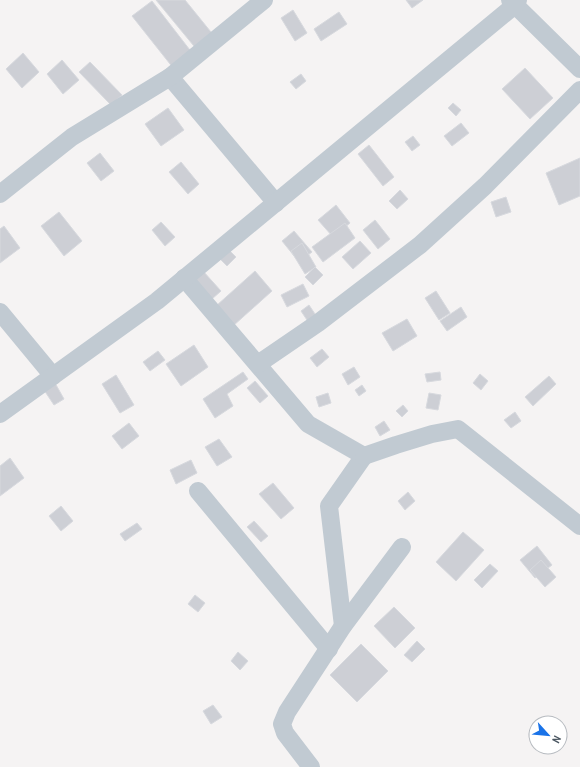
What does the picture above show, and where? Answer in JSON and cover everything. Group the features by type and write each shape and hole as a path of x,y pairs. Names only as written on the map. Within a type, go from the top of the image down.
{"street":[{"path":"0,194 72,138 170,77 264,0"},
{"path":"0,414 157,301 514,2 580,69"},
{"path":"170,77 276,202"},
{"path":"258,364 318,323 420,245 485,186 580,90"},
{"path":"184,278 308,424 364,456"},
{"path":"0,312 53,376"},
{"path":"344,626 329,506 364,456 432,434 458,430 580,526"},
{"path":"198,491 329,649"},
{"path":"312,767 285,733 282,724 287,712 344,626 402,547"}],"building":[{"path":"156,0 185,0 215,37 198,51"},
{"path":"406,0 423,0 412,8"},
{"path":"152,1 193,54 174,69 132,16"},
{"path":"293,10 307,33 295,41 281,18"},
{"path":"339,12 347,24 321,41 314,29"},
{"path":"23,53 39,72 22,88 6,69"},
{"path":"62,60 79,80 63,94 47,74"},
{"path":"90,62 122,95 111,105 79,72"},
{"path":"525,68 553,98 530,119 502,89"},
{"path":"301,74 306,81 296,89 290,82"},
{"path":"453,103 461,110 456,116 448,108"},
{"path":"168,108 184,130 161,146 145,124"},
{"path":"461,123 469,133 452,146 444,136"},
{"path":"413,136 420,145 412,151 405,142"},
{"path":"369,145 394,177 383,186 358,154"},
{"path":"100,153 114,171 101,181 87,163"},
{"path":"580,158 580,196 559,205 546,173"},
{"path":"181,162 199,184 188,194 169,172"},
{"path":"400,190 408,199 397,209 389,201"},
{"path":"506,197 511,212 496,217 491,202"},
{"path":"336,205 350,223 333,237 318,220"},
{"path":"59,212 82,241 64,256 41,226"},
{"path":"375,220 390,239 378,249 363,230"},
{"path":"161,222 175,237 165,246 152,230"},
{"path":"345,223 355,238 323,262 312,247"},
{"path":"4,226 20,248 0,263 0,229"},
{"path":"294,231 312,252 299,262 282,241"},
{"path":"360,241 371,253 353,269 342,257"},
{"path":"302,243 316,267 305,274 291,251"},
{"path":"227,248 236,257 227,266 218,257"},
{"path":"315,267 323,275 313,285 305,277"},
{"path":"203,271 221,291 212,299 194,278"},
{"path":"255,271 272,291 233,326 216,306"},
{"path":"303,284 309,296 287,307 281,295"},
{"path":"436,291 450,313 439,320 425,298"},
{"path":"309,305 317,317 309,323 301,311"},
{"path":"461,307 467,317 447,331 440,321"},
{"path":"407,319 417,336 393,351 382,333"},
{"path":"194,345 208,367 181,386 166,364"},
{"path":"322,349 329,357 317,367 310,358"},
{"path":"158,351 165,360 150,371 143,362"},
{"path":"354,367 360,377 348,385 342,374"},
{"path":"243,372 248,379 227,394 233,406 215,418 203,399"},
{"path":"440,372 441,380 427,382 425,374"},
{"path":"480,374 488,381 481,390 473,383"},
{"path":"116,375 134,405 120,413 102,384"},
{"path":"549,376 556,384 533,406 525,397"},
{"path":"255,381 268,396 260,403 247,388"},
{"path":"55,383 64,399 54,405 44,390"},
{"path":"362,385 366,391 359,396 355,390"},
{"path":"328,393 331,403 319,407 316,397"},
{"path":"429,393 441,395 438,410 426,408"},
{"path":"403,405 408,411 402,417 396,411"},
{"path":"515,412 521,421 511,428 504,420"},
{"path":"384,421 390,430 380,436 375,427"},
{"path":"129,423 139,436 122,449 112,436"},
{"path":"219,439 232,457 217,466 205,447"},
{"path":"10,458 24,478 0,496 0,466"},
{"path":"191,460 197,473 176,484 170,470"},
{"path":"273,483 294,508 281,519 259,494"},
{"path":"408,492 415,501 405,510 398,501"},
{"path":"61,506 73,521 61,531 49,516"},
{"path":"254,521 268,536 261,542 247,527"},
{"path":"137,523 142,529 125,541 120,534"},
{"path":"463,532 484,550 456,581 436,562"},
{"path":"537,546 552,565 535,578 520,560"},
{"path":"541,560 556,577 545,587 530,570"},
{"path":"490,564 498,571 482,588 474,580"},
{"path":"195,595 205,603 198,612 188,604"},
{"path":"394,607 415,628 395,648 374,626"},
{"path":"417,641 425,649 412,662 404,655"},
{"path":"361,644 388,671 357,702 330,675"},
{"path":"238,652 248,661 240,670 231,661"},
{"path":"213,705 222,717 211,724 203,711"}]}
